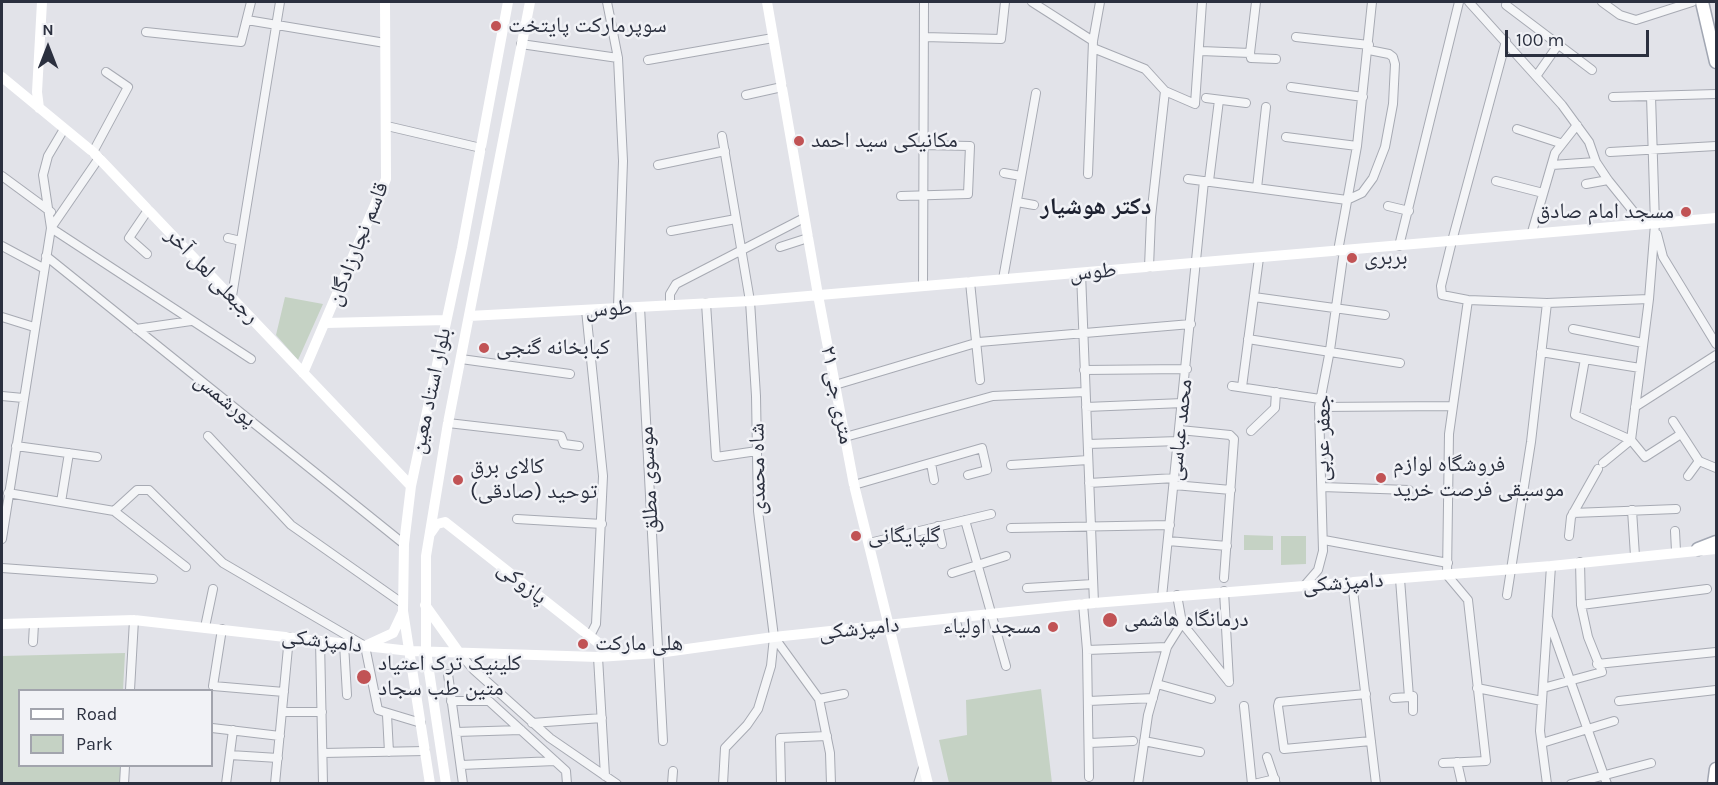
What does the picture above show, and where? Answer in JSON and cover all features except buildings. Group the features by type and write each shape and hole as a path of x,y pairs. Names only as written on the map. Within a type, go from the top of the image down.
{"main road":[{"path":"39,108 37,92 42,2"},
{"name":"قاسم نجارزادگان","path":"303,373 387,179 385,2"},
{"name":"بلوار استاد معین","path":"430,783 402,607 404,544 411,486 462,248 508,2"},
{"name":"بلوار استاد معین","path":"446,783 426,651 426,556 448,423 530,2"},
{"name":"۲۱ متری جی","path":"767,2 804,218 854,485 928,783"},
{"path":"1702,2 1716,62"},
{"path":"1706,17 1712,2"},
{"name":"رجبعلی لعل آخر","path":"2,77 96,155 411,486"},
{"path":"471,198 474,212 483,214 489,207"},
{"name":"طوس","path":"469,316 750,301 1399,246 1532,232 1716,219"},
{"path":"462,248 468,238 477,237 481,242 482,255"},
{"path":"326,323 446,320"},
{"name":"پازوکی","path":"430,534 437,524 446,522 615,656"},
{"path":"1698,549 1716,542"},
{"path":"404,544 408,564 414,570 420,567 426,556"},
{"name":"دامپزشکی","path":"2,624 134,620 410,651 598,657 658,653 774,637 891,627 990,614 1177,595 1551,567 1676,551 1716,549"},
{"path":"425,604 460,654"},
{"path":"365,646 393,633 399,626 402,607"},
{"path":"425,751 441,751"},
{"path":"1714,783 1716,769"}],"street":[{"path":"146,33 241,42 250,2"},
{"path":"232,296 280,2"},
{"path":"607,2 618,58 623,161 618,307"},
{"path":"923,286 924,2"},
{"path":"924,38 1001,39 1005,2"},
{"path":"1032,2 1093,45 1145,69 1165,91 1195,104 1201,51 1202,2"},
{"path":"1088,174 1093,45 1100,2"},
{"path":"1256,2 1251,57 1276,59"},
{"name":"جعفر عربی","path":"1305,585 1322,561 1324,540 1319,403 1337,309 1341,250 1357,146 1372,2"},
{"path":"1399,246 1458,2"},
{"path":"1469,2 1537,75 1577,125 1592,147 1596,162 1633,211"},
{"path":"1602,2 1620,15 1636,20 1692,2"},
{"path":"1506,5 1592,70"},
{"path":"246,20 386,43"},
{"path":"648,60 773,38"},
{"path":"1188,179 1347,200 1362,193 1373,178 1385,147 1393,104 1394,60 1389,54 1369,47 1296,38"},
{"path":"1506,41 1440,291 1447,298 1547,303 1649,298"},
{"path":"521,44 618,58"},
{"path":"1537,75 1558,45"},
{"path":"1201,51 1250,53"},
{"path":"51,228 96,155 128,87 106,72"},
{"path":"746,95 782,87"},
{"path":"1291,87 1363,97"},
{"path":"1149,267 1150,217 1165,91"},
{"path":"1003,279 1036,93"},
{"path":"1613,97 1716,94"},
{"path":"1569,536 1573,513 1600,466 1631,440 1649,298 1655,224 1651,96"},
{"path":"1206,98 1246,103"},
{"name":"محمد عباسی","path":"1162,597 1206,181 1219,100"},
{"path":"1257,188 1266,107"},
{"path":"1532,232 1551,165 1560,143 1577,125"},
{"path":"387,126 481,148"},
{"path":"2,534 51,228 43,175 48,156 64,129"},
{"path":"1517,129 1560,143"},
{"name":"شاه محمدی","path":"722,136 750,301 762,558 774,637"},
{"path":"1286,137 1357,146"},
{"path":"901,196 968,194 970,146 923,145"},
{"path":"1611,152 1716,146"},
{"path":"658,165 725,151"},
{"path":"1551,165 1596,162"},
{"path":"1004,173 1022,176"},
{"path":"2,176 59,218"},
{"path":"1586,184 1608,180"},
{"path":"1496,181 1543,193"},
{"path":"1017,202 1034,205"},
{"path":"1388,206 1409,211"},
{"path":"147,254 129,238 148,210"},
{"path":"670,305 673,286 804,218"},
{"path":"671,231 736,219"},
{"path":"1655,224 1663,257 1716,344"},
{"path":"51,228 251,359"},
{"path":"228,238 241,241"},
{"path":"780,247 808,238"},
{"path":"2,246 43,268"},
{"name":"پورشمس","path":"46,256 404,544"},
{"path":"1242,387 1259,258"},
{"path":"1081,273 1093,584 1088,604 1087,650 1089,777"},
{"path":"970,282 980,380"},
{"path":"1254,297 1385,315"},
{"path":"1443,763 1486,760 1468,600 1447,575 1448,460 1452,406 1468,300"},
{"path":"706,303 716,457 757,451"},
{"path":"1507,595 1547,303"},
{"name":"موسوی مطلق","path":"640,307 663,741"},
{"path":"586,310 603,464 596,624 592,632 586,634"},
{"path":"2,316 34,327"},
{"path":"136,328 191,321"},
{"path":"835,386 976,343 1191,324"},
{"path":"1573,329 1643,343"},
{"path":"1248,339 1330,350 1400,363"},
{"path":"1541,352 1640,368"},
{"path":"1635,407 1716,355"},
{"path":"461,359 570,374"},
{"path":"1585,359 1575,415 1631,440 1645,457 1681,434"},
{"path":"1084,370 1186,369"},
{"path":"1232,386 1276,392 1319,403 1452,406"},
{"path":"845,437 993,396 1085,392"},
{"path":"1251,431 1275,408 1276,392"},
{"path":"2,396 23,398"},
{"path":"1086,407 1183,403"},
{"path":"1673,421 1699,461 1716,468"},
{"path":"448,423 561,436 564,444 579,446"},
{"path":"1180,430 1230,435 1234,443 1224,578"},
{"path":"208,436 291,525 402,607"},
{"path":"1088,444 1179,441"},
{"path":"16,446 97,457"},
{"path":"854,485 982,448 987,470 968,475"},
{"path":"61,502 69,453"},
{"path":"1011,465 1088,460"},
{"path":"1688,476 1699,461"},
{"path":"931,463 934,480"},
{"path":"1089,483 1175,481 1231,490"},
{"path":"1322,487 1409,490"},
{"path":"114,512 137,490 149,490 223,563 365,646 378,710 387,715 421,723"},
{"path":"8,493 114,512 186,567"},
{"path":"1573,513 1676,509"},
{"path":"1632,510 1635,556"},
{"path":"869,543 991,514"},
{"path":"517,519 602,524"},
{"path":"965,520 1006,666"},
{"path":"1011,528 1170,525"},
{"path":"938,526 942,544"},
{"path":"1675,531 1676,551"},
{"path":"1168,540 1227,546"},
{"path":"1324,540 1448,563"},
{"path":"952,573 1006,556"},
{"path":"1543,688 1602,672 1597,664 1581,605 1580,562"},
{"path":"1547,783 1542,743 1542,702 1551,567"},
{"path":"2,568 153,579"},
{"path":"1400,579 1401,646 1409,697"},
{"path":"1352,582 1376,783"},
{"path":"1027,588 1093,584"},
{"path":"205,627 213,589"},
{"path":"1581,605 1707,589"},
{"path":"1177,595 1182,623 1229,682 1224,591"},
{"path":"1547,615 1607,783"},
{"path":"955,618 959,632"},
{"path":"130,689 134,620"},
{"path":"1138,783 1153,698 1167,647 1182,623"},
{"path":"33,642 34,624"},
{"path":"222,629 213,686 284,692"},
{"path":"275,783 289,637"},
{"path":"774,637 819,699 827,736 831,783"},
{"path":"723,783 725,748 747,725 758,709 773,656 774,637"},
{"path":"320,641 324,783"},
{"path":"344,644 347,695"},
{"path":"1087,650 1167,647"},
{"path":"1597,664 1716,652"},
{"path":"460,654 474,670 532,723 617,783"},
{"path":"598,657 605,776"},
{"path":"448,674 463,783"},
{"path":"1157,684 1211,699"},
{"path":"1478,688 1542,702"},
{"path":"1619,701 1716,690"},
{"path":"819,699 844,694"},
{"path":"1366,694 1278,703 1284,749 1371,741"},
{"path":"1394,698 1413,696 1413,711"},
{"path":"1089,701 1153,698"},
{"path":"451,701 489,701 566,771 567,783"},
{"path":"1244,706 1253,783 1275,781 1267,758"},
{"path":"282,712 322,712"},
{"path":"387,715 388,752"},
{"path":"532,723 602,718"},
{"path":"1542,743 1614,721"},
{"path":"213,728 280,736"},
{"path":"226,783 233,730"},
{"path":"456,732 521,730"},
{"path":"781,783 780,738 827,736"},
{"path":"1090,743 1133,741"},
{"path":"1144,741 1200,752"},
{"path":"323,753 425,751"},
{"path":"230,755 278,758"},
{"path":"461,765 555,761"},
{"path":"1457,762 1462,783"},
{"path":"1571,783 1651,763"},
{"path":"918,783 923,765"},
{"path":"124,783 125,767"},
{"path":"672,783 673,771"}],"green space":[{"path":"285,297 323,304 298,360 276,335"},
{"path":"1244,535 1273,536 1273,550 1244,550"},
{"path":"1281,536 1306,536 1306,564 1281,565"},
{"path":"125,653 123,689 18,689 18,767 120,767 120,783 2,783 2,656"},
{"path":"1041,689 1052,783 949,783 939,740 967,735 966,700"}],"place":[{"name":"سوپرمارکت پایتخت","path":"496,26"},
{"name":"مکانیکی سید احمد","path":"799,141"},
{"name":"مسجد امام صادق","path":"1686,212"},
{"name":"بربری","path":"1352,258"},
{"name":"کبابخانه گنجی","path":"484,348"},
{"name":"فروشگاه لوازم موسیقی فرصت خرید","path":"1381,478"},
{"name":"کالای برق توحید (صادقی)","path":"458,480"},
{"name":"گلپایگانی","path":"856,536"},
{"name":"درمانگاه هاشمی","path":"1110,620"},
{"name":"مسجد اولیاء","path":"1053,627"},
{"name":"هلی مارکت","path":"583,644"},
{"name":"کلینیک ترک اعتیاد متین طب سجاد","path":"364,677"}],"district":[{"name":"دکتر هوشیار","path":"1096,207"}]}
